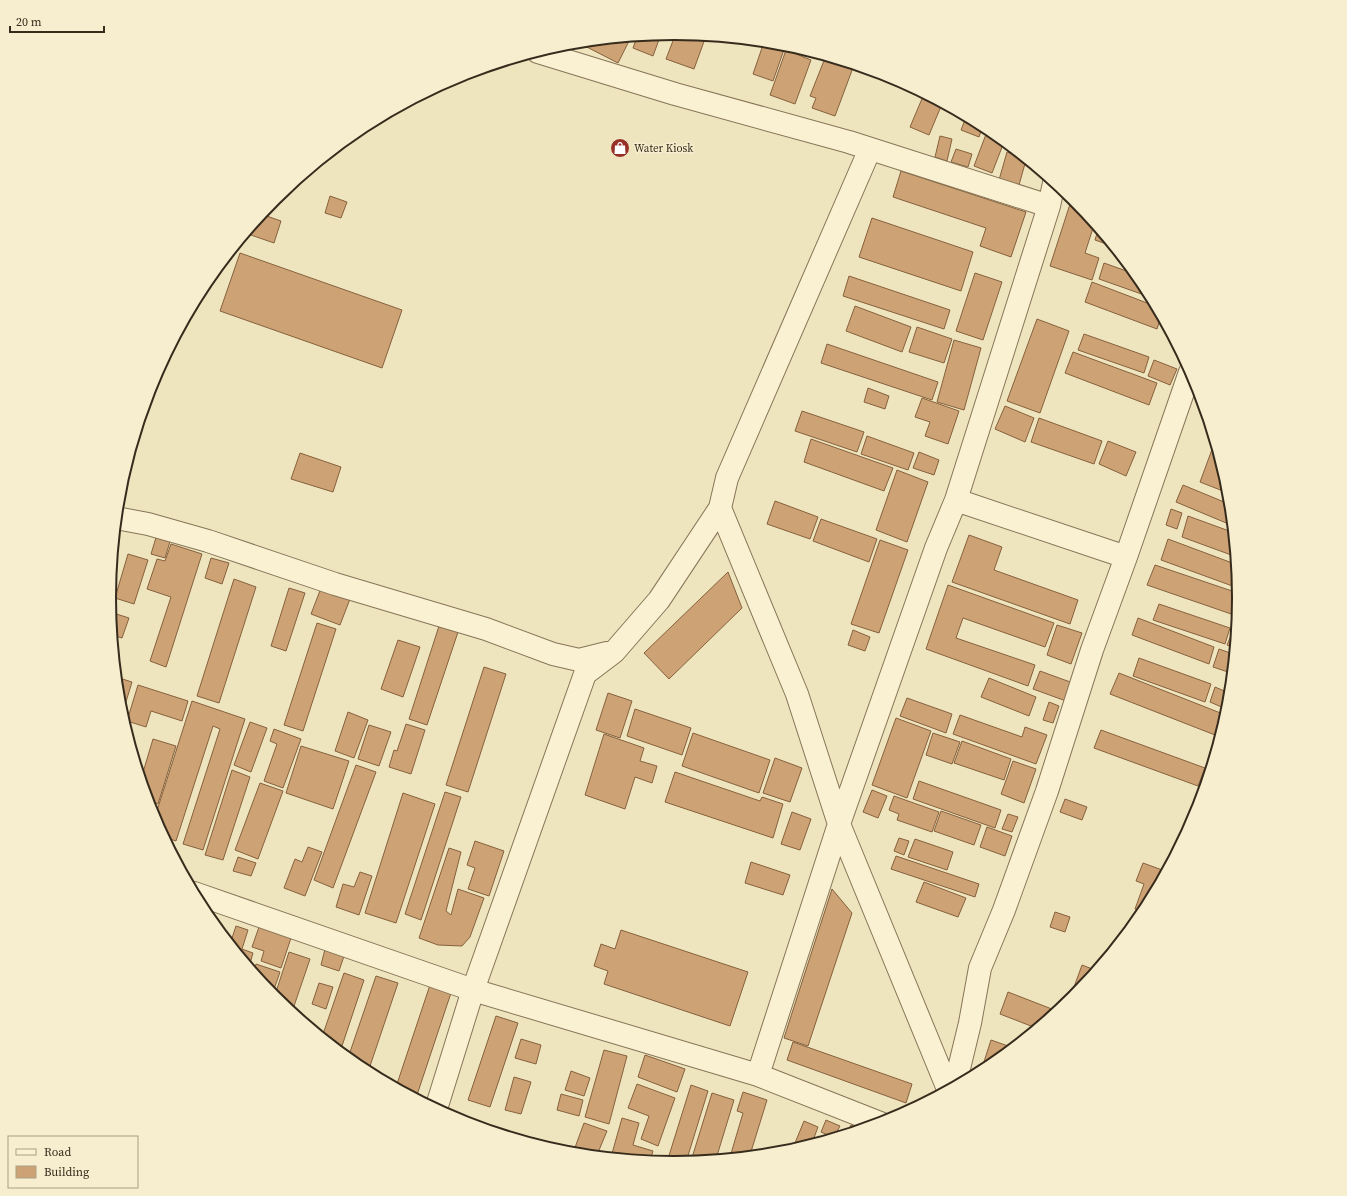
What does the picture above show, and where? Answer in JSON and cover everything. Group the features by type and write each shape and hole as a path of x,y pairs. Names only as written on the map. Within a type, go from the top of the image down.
{"street":[{"path":"559,53 870,149 1048,206"},
{"path":"438,1103 473,990 585,674 614,652 659,600 720,508 727,478 870,149"},
{"path":"758,1075 839,824 936,548 956,500 1053,189"},
{"path":"957,1078 970,1023 980,968 1004,910 1047,791 1092,650 1187,380"},
{"path":"956,500 1126,557"},
{"path":"720,508 797,694 839,824 946,1084"},
{"path":"121,519 148,524 208,541 335,584 486,628 553,654 579,660 614,652"},
{"path":"202,896 473,990 758,1075 871,1120"}],"building":[{"path":"659,40 653,56 633,48 635,41"},
{"path":"673,40 704,41 694,69 666,59"},
{"path":"629,42 618,63 587,47"},
{"path":"762,48 783,51 773,81 753,74"},
{"path":"785,52 811,60 795,104 770,95"},
{"path":"824,61 852,70 835,116 812,108 816,98 810,96"},
{"path":"922,99 940,109 929,135 910,127"},
{"path":"964,122 981,132 979,137 961,130"},
{"path":"986,135 1002,147 992,173 974,166"},
{"path":"940,136 952,139 947,161 935,157"},
{"path":"956,149 972,154 968,167 951,162"},
{"path":"1007,152 1025,165 1019,185 999,180"},
{"path":"901,171 1026,212 1011,257 980,246 986,228 893,197"},
{"path":"330,196 347,202 341,218 325,213"},
{"path":"1070,205 1093,230 1085,253 1099,258 1092,280 1050,266"},
{"path":"267,216 281,221 274,243 250,235"},
{"path":"872,218 973,252 961,291 859,257"},
{"path":"1097,234 1104,243 1095,240"},
{"path":"240,253 402,310 382,368 220,311"},
{"path":"1104,263 1125,270 1141,294 1099,279"},
{"path":"975,273 1002,282 983,340 956,331"},
{"path":"849,276 950,310 944,329 843,296"},
{"path":"1092,282 1147,303 1159,323 1157,329 1085,302"},
{"path":"855,306 911,327 902,352 846,331"},
{"path":"1037,319 1069,331 1040,413 1007,401"},
{"path":"917,327 952,339 944,363 909,352"},
{"path":"1084,334 1149,357 1144,373 1078,350"},
{"path":"954,340 981,348 964,410 937,402"},
{"path":"827,344 938,382 932,400 821,363"},
{"path":"1073,352 1157,383 1149,405 1065,373"},
{"path":"1154,360 1177,369 1170,385 1148,376"},
{"path":"868,388 889,396 885,409 864,402"},
{"path":"922,398 959,411 948,444 925,436 930,422 915,417"},
{"path":"1005,406 1034,418 1025,442 995,429"},
{"path":"802,411 864,432 857,452 795,431"},
{"path":"1039,418 1102,441 1094,464 1031,442"},
{"path":"867,436 914,453 908,470 861,454"},
{"path":"811,439 893,468 884,491 804,462"},
{"path":"1108,441 1136,452 1126,476 1099,464"},
{"path":"1211,451 1221,490 1200,482"},
{"path":"919,452 939,460 934,475 913,468"},
{"path":"300,453 341,467 333,492 291,479"},
{"path":"897,470 928,482 907,542 876,530"},
{"path":"1183,485 1223,502 1227,523 1176,502"},
{"path":"775,501 818,517 810,539 767,524"},
{"path":"1171,509 1182,513 1177,529 1166,525"},
{"path":"1188,516 1227,530 1229,554 1182,537"},
{"path":"821,519 877,539 869,562 813,541"},
{"path":"158,531 172,535 165,558 151,554"},
{"path":"969,535 1002,547 994,570 1078,600 1070,624 952,582"},
{"path":"1168,539 1230,562 1231,586 1161,560"},
{"path":"880,540 908,550 879,633 851,624"},
{"path":"171,544 202,554 166,667 150,661 171,597 147,589 157,559 165,561"},
{"path":"128,554 148,560 134,604 116,598"},
{"path":"211,558 229,563 222,584 205,578"},
{"path":"1155,565 1232,591 1231,614 1147,585"},
{"path":"728,572 742,608 669,679 644,653"},
{"path":"234,579 256,587 219,703 197,696"},
{"path":"948,585 1054,623 1045,647 963,618 956,638 1035,665 1028,686 926,649"},
{"path":"289,588 305,593 286,651 271,646"},
{"path":"321,588 350,599 340,625 311,614"},
{"path":"1159,604 1230,628 1225,644 1153,620"},
{"path":"116,614 129,618 122,638 117,637"},
{"path":"1138,618 1214,647 1209,664 1132,635"},
{"path":"317,623 336,629 303,731 284,725"},
{"path":"1057,625 1082,633 1071,664 1047,655"},
{"path":"439,626 458,632 427,725 409,719"},
{"path":"853,630 870,637 865,651 848,645"},
{"path":"398,640 420,647 403,697 381,689"},
{"path":"1219,649 1229,652 1227,672 1213,667"},
{"path":"1139,658 1211,684 1205,702 1133,676"},
{"path":"484,667 506,674 468,792 446,785"},
{"path":"1040,671 1073,683 1066,701 1033,689"},
{"path":"1119,673 1220,713 1214,735 1110,694"},
{"path":"989,678 1036,697 1029,716 981,697"},
{"path":"121,679 132,682 125,704"},
{"path":"138,685 188,701 182,721 151,711 146,727 130,722 128,716"},
{"path":"1215,687 1224,691 1221,707 1210,702"},
{"path":"608,693 632,701 620,738 596,730"},
{"path":"907,698 952,714 946,733 900,716"},
{"path":"192,701 245,719 203,850 183,844 220,729 213,726 176,841 170,839 157,810"},
{"path":"1049,702 1059,706 1053,723 1043,720"},
{"path":"635,709 691,728 682,755 627,736"},
{"path":"348,712 368,720 354,758 335,751"},
{"path":"960,715 1022,737 1025,727 1047,735 1036,764 953,734"},
{"path":"896,718 931,731 907,798 872,785"},
{"path":"250,722 267,728 251,772 234,765"},
{"path":"406,724 425,730 411,774 389,767 394,750 397,751"},
{"path":"369,725 391,732 379,766 358,759"},
{"path":"274,729 301,739 283,788 264,781 277,744 270,741"},
{"path":"1101,730 1205,768 1198,786 1094,748"},
{"path":"693,733 770,760 759,793 682,766"},
{"path":"933,733 960,742 952,764 926,755"},
{"path":"604,734 644,748 640,761 657,766 652,783 635,777 625,809 585,795"},
{"path":"153,739 176,746 158,804 155,803 143,771"},
{"path":"962,741 1011,759 1004,780 954,763"},
{"path":"301,746 349,761 333,809 286,793"},
{"path":"775,758 802,768 790,802 763,793"},
{"path":"1013,761 1036,769 1024,803 1001,794"},
{"path":"356,765 376,772 333,888 314,880"},
{"path":"232,770 250,777 223,860 205,855"},
{"path":"675,772 760,801 762,797 783,804 773,838 665,802"},
{"path":"919,781 1001,810 995,828 913,799"},
{"path":"260,783 283,791 258,859 235,850"},
{"path":"872,790 887,796 878,818 863,812"},
{"path":"445,792 461,797 421,920 405,914"},
{"path":"403,793 435,804 396,923 365,913"},
{"path":"894,796 939,812 932,832 897,820 899,814 889,810"},
{"path":"1065,799 1087,807 1082,820 1060,812"},
{"path":"941,811 981,825 974,845 934,831"},
{"path":"792,812 811,819 800,850 781,844"},
{"path":"1008,814 1018,817 1012,832 1002,829"},
{"path":"987,827 1012,836 1005,856 980,847"},
{"path":"899,838 909,841 904,855 894,851"},
{"path":"915,839 953,852 947,870 908,857"},
{"path":"475,841 504,851 489,896 468,889 475,868 467,865"},
{"path":"308,847 322,852 305,896 284,888 295,859 302,862"},
{"path":"449,848 461,852 446,911 451,915 458,889 484,898 470,937 462,946 438,945 419,938"},
{"path":"896,856 979,884 975,897 891,869"},
{"path":"238,857 256,863 251,876 233,871"},
{"path":"751,862 790,875 783,895 745,883"},
{"path":"1143,863 1161,870 1136,909 1144,884 1136,881"},
{"path":"360,872 372,876 359,915 336,907 343,884 354,887"},
{"path":"924,882 966,898 958,917 916,902"},
{"path":"832,889 852,913 808,1046 784,1038"},
{"path":"1055,912 1070,917 1065,932 1050,927"},
{"path":"236,926 248,930 242,949 253,953 251,962 232,939"},
{"path":"259,927 291,938 281,968 261,961 264,951 252,947"},
{"path":"621,930 748,972 730,1026 604,984 608,971 594,966 601,944 615,949"},
{"path":"325,949 344,956 339,971 321,965"},
{"path":"289,952 310,959 294,1007 277,990"},
{"path":"256,964 280,972 274,988 255,967"},
{"path":"1082,965 1091,968 1074,986"},
{"path":"344,973 364,980 342,1047 324,1032"},
{"path":"376,976 398,983 370,1066 350,1052"},
{"path":"319,983 333,987 326,1009 312,1004"},
{"path":"430,985 451,993 418,1093 397,1083"},
{"path":"1008,992 1051,1009 1031,1026 1000,1014"},
{"path":"496,1016 518,1023 490,1107 468,1100"},
{"path":"521,1039 541,1045 536,1064 515,1058"},
{"path":"991,1040 1007,1046 984,1062"},
{"path":"793,1042 912,1084 906,1103 787,1060"},
{"path":"604,1050 627,1056 609,1124 585,1117"},
{"path":"645,1055 685,1069 677,1092 638,1077"},
{"path":"571,1071 590,1078 584,1096 565,1090"},
{"path":"514,1077 531,1082 521,1114 505,1110"},
{"path":"637,1084 675,1098 658,1146 641,1139 649,1116 628,1108"},
{"path":"691,1085 708,1091 688,1156 669,1156"},
{"path":"743,1092 767,1100 752,1150 731,1153 743,1113 737,1111"},
{"path":"712,1093 734,1100 717,1154 693,1155"},
{"path":"561,1094 583,1100 579,1116 557,1110"},
{"path":"622,1118 639,1123 633,1145 653,1151 652,1155 612,1152"},
{"path":"826,1120 840,1126 837,1131 826,1134 821,1132"},
{"path":"804,1121 818,1127 814,1138 795,1142"},
{"path":"584,1123 607,1131 599,1151 575,1147"}],"place":[{"name":"Water Kiosk","path":"620,148"}]}
